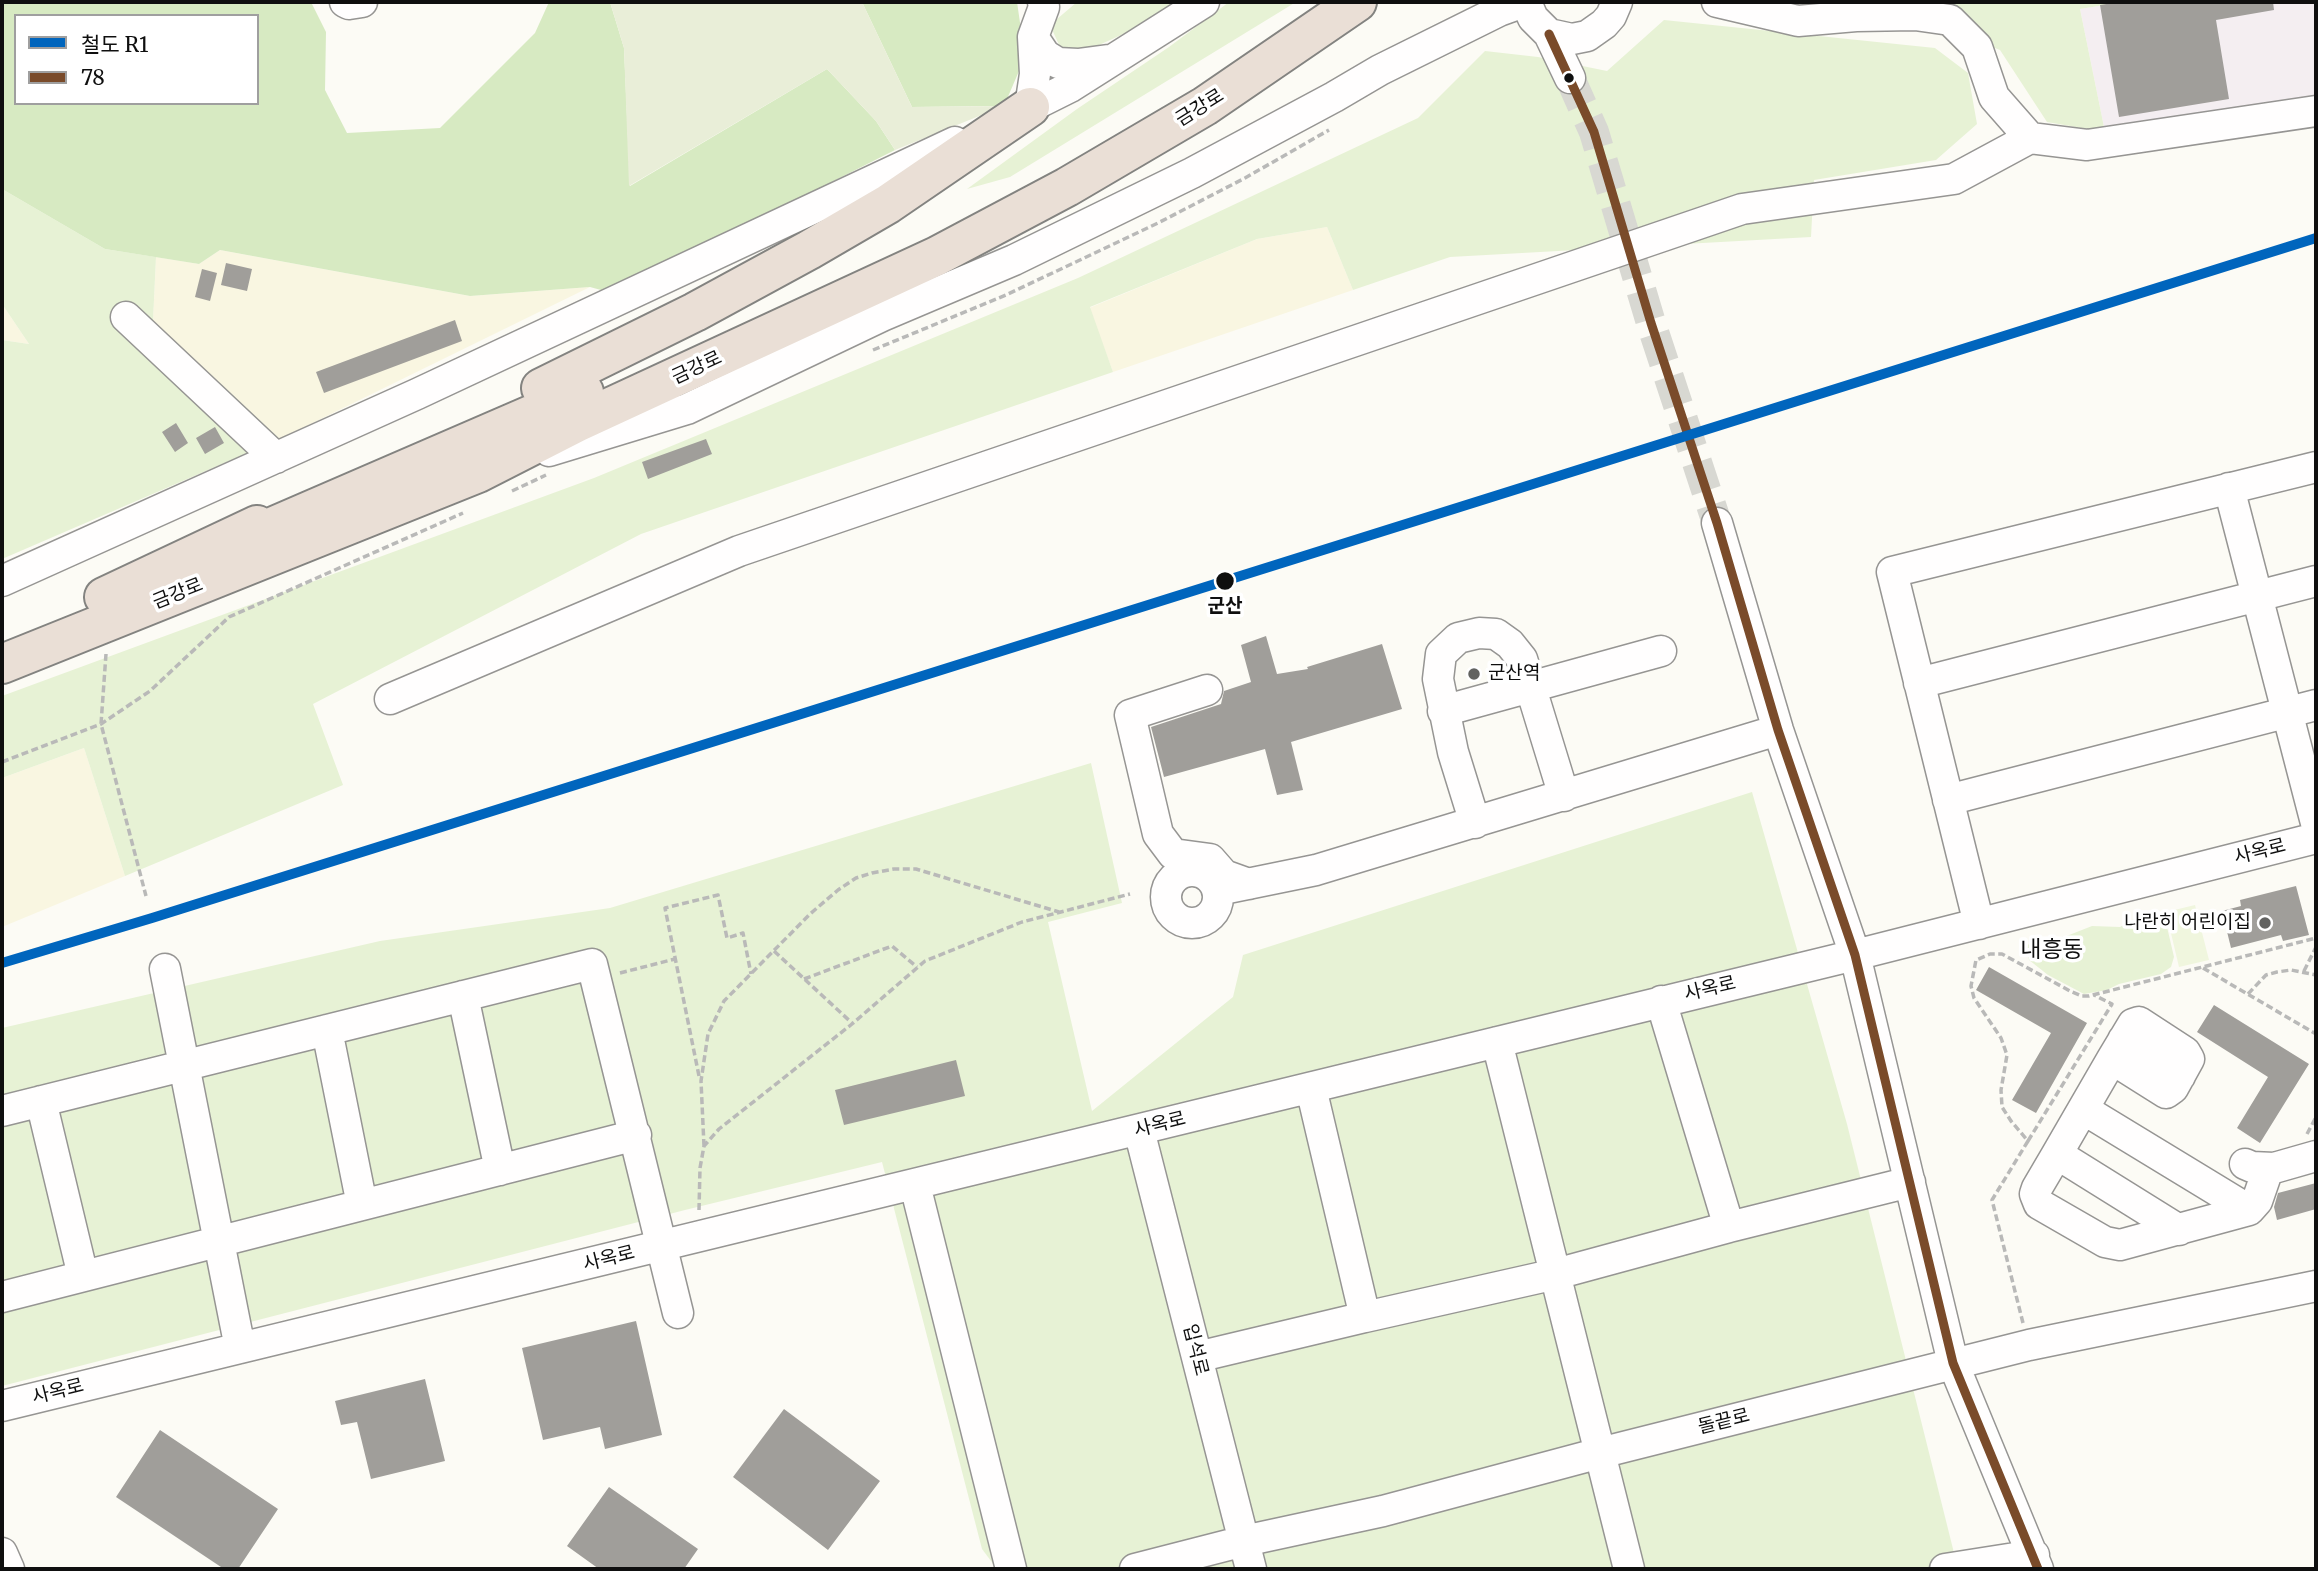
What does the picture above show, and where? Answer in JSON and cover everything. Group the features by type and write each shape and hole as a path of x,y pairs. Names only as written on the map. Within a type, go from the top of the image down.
{"highway":[{"name":"금강로","path":"2,636 151,580 520,421 946,224 1035,177 1147,110 1264,39 1317,2"},
{"name":"금강로","path":"2,664 478,473 576,423 937,256 1067,187 1205,106 1357,2"},
{"path":"104,597 357,479 695,312 888,204 1030,107"}],"street":[{"path":"345,2 362,2"},
{"path":"2,581 276,458 1030,107 1070,87 1204,2"},
{"path":"478,473 687,409 882,316 1014,260 1192,173 1380,70 1499,11 1525,2 1533,18 1549,34 1578,76 1587,36"},
{"path":"1549,34 1572,38 1587,36 1611,16 1617,2"},
{"path":"1717,2 1798,21 1915,15 1950,20 1977,47 1994,97 2030,138"},
{"path":"1030,107 1035,75 1033,37 1047,4"},
{"path":"1033,37 1045,55 1058,63 1077,64 1117,58"},
{"path":"390,699 739,551 1742,209 1954,178 2030,138 2087,145 2316,111"},
{"path":"125,317 276,458"},
{"path":"1979,924 1892,572 2316,467"},
{"path":"2229,488 2316,824"},
{"path":"1717,523 1778,730 1855,956 1953,1363 2036,1562 1945,1569"},
{"path":"1919,683 2316,581"},
{"path":"1475,823 1443,711 1438,679 1441,654 1458,638 1479,633 1496,635 1510,643 1522,659 1564,796"},
{"path":"1443,711 1661,651"},
{"path":"1207,690 1130,715 1158,834 1173,854 1209,859 1224,875 1249,884"},
{"path":"1948,800 2316,705"},
{"path":"1218,890 1316,870 1778,730"},
{"name":"사옥로","path":"2,1406 1855,956 2316,838"},
{"path":"2,1111 592,964 678,1313"},
{"path":"165,969 240,1348"},
{"path":"463,996 500,1170"},
{"path":"1661,1001 1729,1227"},
{"path":"2118,1050 2166,1093 2171,1092 2188,1064 2188,1055 2140,1022 2133,1024 2057,1154 2035,1194 2036,1200 2045,1208 2113,1245 2249,1210 2257,1201 2267,1172 2316,1156"},
{"path":"327,1030 362,1205"},
{"path":"1497,1042 1629,1569"},
{"path":"1311,1088 1365,1317"},
{"path":"41,1101 83,1276"},
{"path":"2083,1109 2249,1210"},
{"name":"입석로","path":"1139,1130 1247,1555"},
{"path":"2,1297 636,1135"},
{"path":"2057,1154 2179,1230"},
{"path":"2245,1164 2274,1168"},
{"path":"1197,1357 1556,1274 1910,1182"},
{"path":"915,1185 1011,1569"},
{"name":"돌끝로","path":"1135,1569 1247,1555 1383,1511 1953,1363 2316,1286"},
{"path":"2,1553 9,1569"}],"path":[{"path":"106,654 101,724 146,896"},
{"path":"701,1082 708,1034 724,1001 838,890 856,878 894,869 916,869 1060,912"},
{"path":"704,1146 719,1129 852,1024 925,961 1022,922 1130,894"},
{"path":"699,1237 699,1168 704,1146 701,1082 665,908 718,895 727,937 743,933 751,974"},
{"path":"2028,1141 2002,1107 2001,1090 2007,1055 2001,1038 1974,998 1971,986 1976,960 1990,954 2002,954 2082,996 2316,938"},
{"path":"804,979 892,946 917,967"},
{"path":"2304,971 2316,947"},
{"path":"774,951 852,1024"},
{"path":"596,979 675,959"},
{"path":"2202,967 2316,1033"},
{"path":"2248,994 2266,975 2291,970 2316,975"},
{"path":"2029,1345 1992,1200 2112,1004 2093,995"}],"shaded area":[{"path":"2120,2 2316,2 2316,95 2105,132 2080,9"},
{"path":"1327,227 1353,290 1113,372 1089,308 1257,239"},
{"path":"220,250 470,296 590,287 280,439 153,321 156,257 199,264"},
{"path":"2,304 29,344 2,340"},
{"path":"84,748 125,876 2,927 2,778"}],"green space":[{"path":"2,2 311,2 326,32 325,90 347,133 440,128 535,33 549,2 610,2 624,48 630,186 827,69 876,121 895,150 612,293 590,287 470,296 220,250 199,264 105,249 2,189"},
{"path":"610,2 862,2 912,107 1004,106 895,150 876,121 827,69 629,186 624,48"},
{"path":"862,2 1017,2 1025,57 1004,106 912,107"},
{"path":"1077,2 1174,2 1141,26 1088,50 1060,47 1050,25"},
{"path":"1229,2 1296,2 1010,177 967,189 1077,109 1169,47"},
{"path":"1775,2 1875,2 1783,4"},
{"path":"1875,2 2123,2 2080,9 2105,132 2047,122 2000,50"},
{"path":"1664,20 1935,48 1968,73 1977,124 1936,160 1814,180 1811,237 1450,257 1353,290 1327,227 1257,239 1090,307 1113,372 641,534 313,704 343,785 125,876 84,748 2,778 2,696 594,478 1078,278 1418,118 1485,51 1538,57 1607,71"},
{"path":"2,189 105,249 156,257 153,321 280,439 2,559 2,340 29,344 2,304"},
{"path":"1091,763 1122,903 1048,922 1092,1111 1233,997 1243,955 1752,792 1847,1124 1958,1569 997,1569 982,1549 882,1162 2,1386 2,1028 380,941 610,908"},
{"path":"2195,905 2209,960 2179,967 2166,912"},
{"path":"2148,914 2164,914 2174,957 2171,967 2161,974 2084,994 2048,975 2029,960 2027,947 2037,938 2059,939 2092,926 2120,927"}],"building":[{"path":"2119,2 2273,2 2274,10 2216,20 2229,99 2119,117 2100,5"},
{"path":"226,263 252,269 247,291 221,285"},
{"path":"202,269 217,273 210,301 195,297"},
{"path":"455,320 462,341 324,393 316,372"},
{"path":"176,423 188,443 175,452 162,432"},
{"path":"215,427 224,443 205,454 196,438"},
{"path":"706,439 712,454 648,479 642,462"},
{"path":"1266,636 1277,674 1308,669 1307,667 1382,644 1402,709 1291,742 1303,790 1277,795 1265,749 1164,777 1151,727 1221,704 1224,691 1251,682 1241,645"},
{"name":"나란히 어린이집","path":"2296,886 2309,935 2283,941 2281,935 2231,948 2222,911 2241,906 2240,900"},
{"path":"1989,967 2087,1023 2036,1113 2012,1100 2051,1033 1976,990"},
{"path":"2214,1005 2309,1064 2260,1143 2237,1128 2268,1077 2197,1032"},
{"path":"956,1060 965,1096 844,1125 835,1090"},
{"path":"2316,1183 2316,1209 2277,1220 2274,1207 2278,1193"},
{"path":"636,1321 662,1435 605,1449 600,1427 543,1440 522,1348"},
{"path":"425,1379 445,1461 371,1479 357,1422 341,1425 335,1401"},
{"path":"784,1409 880,1481 828,1550 733,1477"},
{"path":"160,1430 278,1509 238,1569 224,1569 116,1497"},
{"path":"609,1487 698,1549 684,1569 599,1569 567,1546"}],"tunnel":[{"path":"1570,78 1594,132 1651,323 1717,523"}],"rail line":[{"name":"R1","path":"2,963 2316,238"}],"transit line":[{"name":"78","path":"1549,34 1594,132 1651,323 1717,523 1778,730 1855,955 1953,1363 2038,1569"}],"place":[{"name":"군산","path":"1225,581"},
{"name":"군산역","path":"1474,674"},
{"name":"나란히 어린이집","path":"2265,923"}],"district":[{"name":"내흥동","path":"2052,950"}]}
